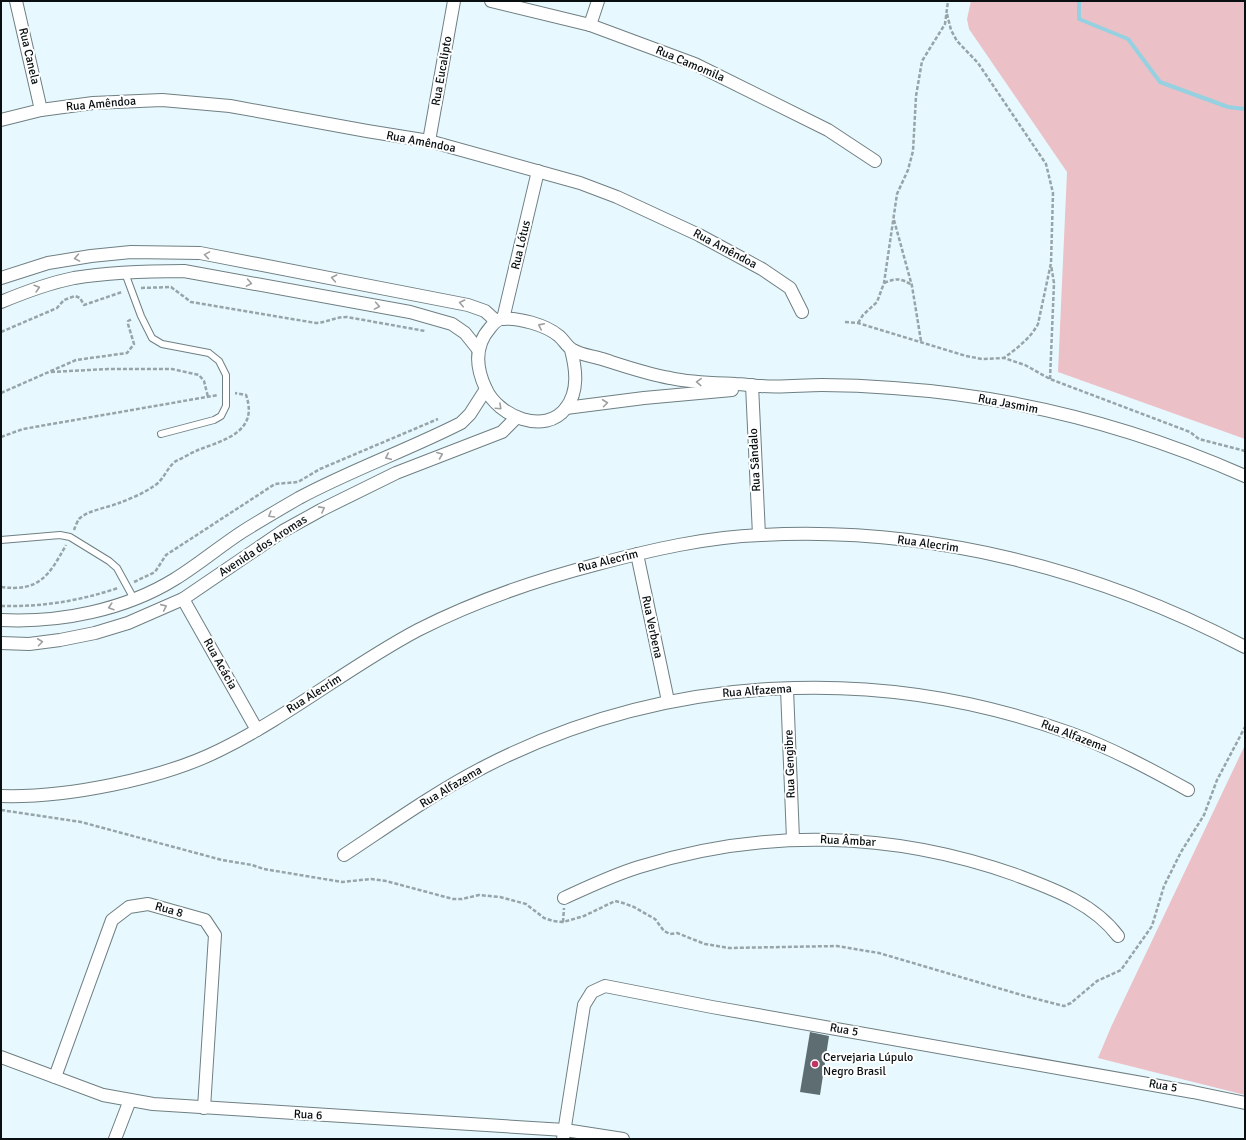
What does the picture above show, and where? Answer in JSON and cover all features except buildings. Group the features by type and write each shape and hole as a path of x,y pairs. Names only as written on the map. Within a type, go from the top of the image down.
{"street":[{"name":"Rua Canela","path":"16,1 41,110"},
{"name":"Rua Eucalipto","path":"429,140 454,1"},
{"name":"Rua Camomila","path":"491,1 590,25 695,64 828,130 875,161"},
{"path":"590,25 598,1"},
{"name":"Rua Amêndoa","path":"1,120 41,110 126,101 162,100 230,106 367,131 429,140 580,183 699,235 756,265 790,288 802,312"},
{"name":"Rua Lótus","path":"499,320 538,170"},
{"path":"1,278 48,263 91,256 131,252 200,254 468,305 485,311 499,320 534,323 558,335 571,350 574,364 574,392 566,408 558,415 545,420 530,421 516,418 504,411 493,401 486,389 482,377 477,348 465,333 452,324 410,312 184,271 125,273 74,278 36,288 1,302"},
{"path":"477,348 484,335 499,320"},
{"path":"571,350 669,378 694,382 755,386"},
{"name":"Rua Jasmim","path":"755,386 826,385 891,387 988,399 1068,416 1130,432 1192,453 1245,476"},
{"path":"566,408 755,386"},
{"name":"Rua Sândalo","path":"755,386 759,535"},
{"name":"Avenida dos Aromas","path":"1,620 29,622 66,616 108,608 147,594 174,580 242,532 300,498 461,422 470,414 486,389"},
{"name":"Avenida dos Aromas","path":"1,644 29,644 95,633 128,623 183,599 283,531 321,510 396,473 502,432 516,418"},
{"name":"Rua Alecrim","path":"1,796 45,794 80,790 174,769 219,751 257,730 380,652 418,630 466,608 515,588 556,575 637,554 698,542 759,535 823,534 936,543 1044,566 1092,580 1150,602 1200,624 1245,647"},
{"name":"Rua Verbena","path":"637,554 668,701"},
{"name":"Rua Acácia","path":"183,599 257,730"},
{"name":"Rua Alfazema","path":"344,855 432,797 486,766 569,730 668,701 732,691 835,687 914,693 964,702 1014,714 1071,733 1123,755 1188,790"},
{"name":"Rua Gengibre","path":"787,689 793,839"},
{"name":"Rua Âmbar","path":"564,898 631,870 680,855 712,848 793,839 873,842 914,848 960,858 1052,889 1088,908 1108,923 1118,936"},
{"name":"Rua 8","path":"55,1076 112,920 129,907 148,904 205,920 215,935 204,1108"},
{"name":"Rua 5","path":"564,1135 584,1005 592,992 605,986 1193,1092 1245,1103"},
{"name":"Rua 6","path":"1,1057 103,1095 153,1104 623,1139"},
{"path":"115,1139 130,1100"}],"lane":[{"path":"125,273 141,316 152,338 162,344 209,353 219,361 226,375 226,406 221,416 214,420 161,434"},
{"path":"1,540 60,535 70,537 109,561 117,568 134,599"}],"path":[{"path":"858,323 863,315 877,302 884,282 897,194 908,170 913,151 916,96 922,61 924,55 940,34 947,14 948,1"},
{"path":"947,14 951,30 957,41 978,63 1046,164 1053,193 1051,263 1054,283 1050,379"},
{"path":"893,217 912,286 921,341"},
{"path":"1004,358 1021,345 1034,332 1038,324 1051,263"},
{"path":"884,282 896,278 902,279 912,286"},
{"path":"1,332 58,308 64,300 75,296 80,298 84,305 130,289 171,286 191,302 316,323 328,322 336,317 347,317 428,331"},
{"path":"1,393 76,360 127,353 134,344 128,321 141,316"},
{"path":"845,322 858,323 966,356 982,359 1004,358 1025,365 1050,379 1190,432 1199,438 1245,451"},
{"path":"49,372 108,369 172,369 199,374 204,381 208,396"},
{"path":"1,437 23,429 226,393 246,395 250,406 247,420 238,433 219,443 197,450 173,463 163,479 154,486 120,503 85,515 79,520 57,561 43,579 32,587 14,589 1,588"},
{"path":"1,606 62,604 126,585 155,572 166,554 275,484 298,482 320,469 442,417"},
{"path":"1,810 81,822 222,860 252,865 269,870 342,882 371,879 386,881 453,899 462,899 479,895 500,898 526,904 544,918 553,921 572,920 602,906 615,902 623,903 634,907 655,919 664,931 670,934 677,933 705,944 729,948 837,946 879,953 1064,1006 1071,1003 1097,981 1122,970 1152,926 1164,886 1180,852 1204,816 1217,780 1245,727"}],"shaded area":[{"path":"971,1 1245,1 1245,439 1058,372 1067,172 969,29 967,19"},
{"path":"1245,745 1245,1095 1098,1058 1111,1027"}],"waterway":[{"path":"1079,1 1079,19 1128,39 1160,82 1228,107 1245,109"}],"place":[{"name":"Cervejaria Lúpulo Negro Brasil","path":"815,1064"}]}
